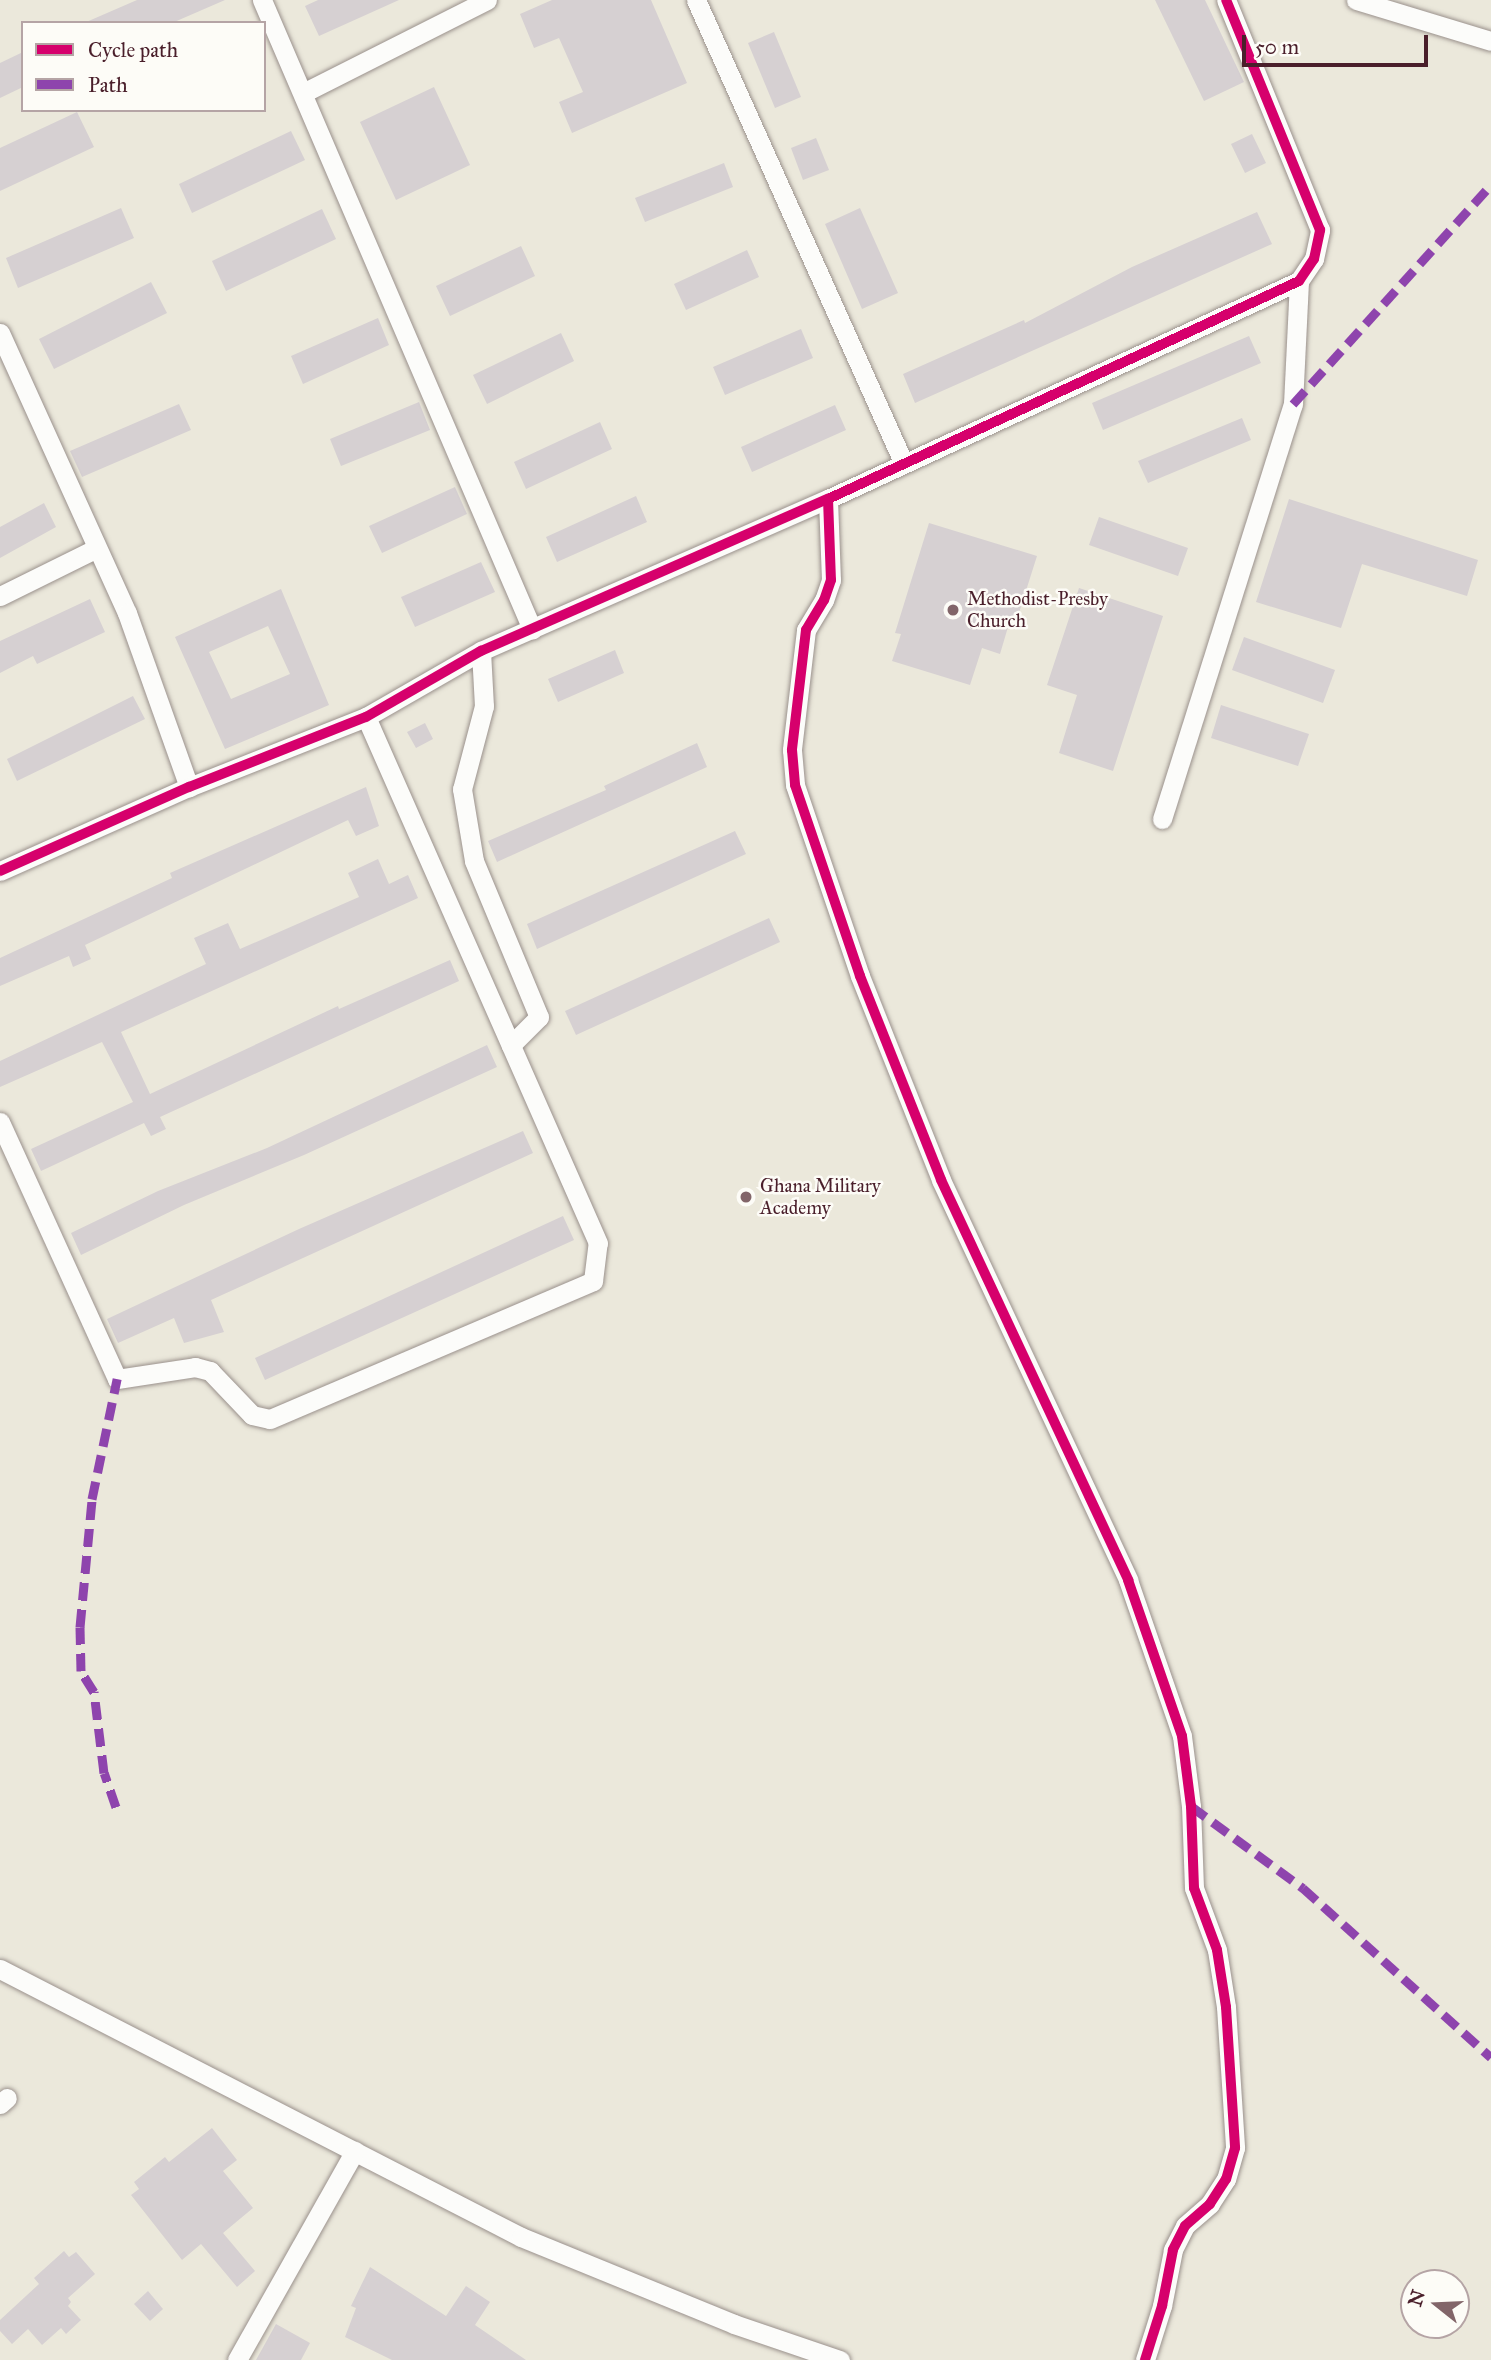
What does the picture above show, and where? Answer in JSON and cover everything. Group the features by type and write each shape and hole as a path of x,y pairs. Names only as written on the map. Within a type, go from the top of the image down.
{"street":[{"path":"262,0 532,629"},
{"path":"303,93 486,0"},
{"path":"696,0 904,464"},
{"path":"0,871 190,787 366,717 481,651 828,499 1299,281 1314,259 1320,230 1226,0"},
{"path":"1356,0 1491,41"},
{"path":"1162,819 1293,404 1299,281"},
{"path":"0,332 127,613 190,787"},
{"path":"828,499 831,580 806,630 792,750 795,785 860,976 942,1180 1128,1580 1182,1737 1191,1806 1194,1888 1217,1950 1226,2007 1235,2148 1226,2179 1210,2204 1185,2225 1173,2250 1145,2360"},
{"path":"0,596 96,549"},
{"path":"481,651 484,706 462,789 474,861 539,1017 511,1045"},
{"path":"0,1122 117,1379 195,1367 210,1371 252,1415 270,1419 593,1282 598,1243 366,717"},
{"path":"0,1969 522,2237 734,2324 840,2360"},
{"path":"237,2360 355,2151"}],"building":[{"path":"137,0 225,0 177,21 89,21"},
{"path":"318,0 399,0 319,36 305,6"},
{"path":"552,0 651,0 687,83 572,133 559,102 583,92 559,38 534,48 520,14"},
{"path":"1155,0 1205,0 1244,82 1204,101"},
{"path":"774,32 801,97 775,108 748,43"},
{"path":"21,53 21,88 0,98 0,63"},
{"path":"434,87 470,165 396,200 360,122"},
{"path":"77,112 94,147 0,191 0,148"},
{"path":"291,131 305,160 192,213 179,184"},
{"path":"1252,134 1266,163 1245,173 1231,144"},
{"path":"816,138 829,170 803,180 791,148"},
{"path":"724,163 733,187 645,222 635,198"},
{"path":"121,208 134,238 18,288 6,258"},
{"path":"860,208 898,293 862,309 825,224"},
{"path":"322,209 336,239 226,291 212,261"},
{"path":"1257,212 1272,244 915,403 903,374 1024,320 1025,323 1132,267"},
{"path":"521,246 535,276 450,316 436,286"},
{"path":"747,250 759,277 686,310 674,284"},
{"path":"151,282 167,313 54,369 39,339"},
{"path":"378,318 389,345 303,384 291,356"},
{"path":"801,329 813,358 725,395 713,367"},
{"path":"561,333 574,361 487,404 473,375"},
{"path":"1249,336 1261,363 1103,430 1092,403"},
{"path":"419,402 430,430 341,466 330,439"},
{"path":"179,404 191,430 82,477 70,451"},
{"path":"835,405 846,430 752,472 741,447"},
{"path":"1242,418 1251,440 1148,483 1138,461"},
{"path":"600,422 612,449 526,489 514,462"},
{"path":"455,487 467,514 382,553 369,526"},
{"path":"636,496 647,522 557,562 546,537"},
{"path":"1289,499 1478,560 1467,596 1362,564 1341,628 1256,602"},
{"path":"44,503 56,527 0,558 0,527"},
{"path":"1099,517 1188,548 1178,576 1089,545"},
{"path":"929,523 1037,556 1017,619 1011,617 1000,654 982,648 970,685 892,661 901,634 895,633"},
{"path":"481,562 495,592 415,627 401,597"},
{"path":"1079,588 1163,616 1113,771 1059,753 1077,695 1047,685"},
{"path":"281,589 329,705 225,749 175,637","holes":["268,626 290,674 231,699 209,652"]},
{"path":"90,599 105,632 37,664 33,656 0,673 0,641"},
{"path":"1244,637 1335,670 1323,703 1232,670"},
{"path":"615,650 624,673 558,702 548,679"},
{"path":"133,696 145,719 17,781 7,759"},
{"path":"1221,705 1309,734 1298,766 1211,738"},
{"path":"425,723 433,739 416,748 407,732"},
{"path":"697,743 707,767 497,862 488,841 606,790 604,786"},
{"path":"366,787 379,826 356,836 348,820 85,945 91,959 73,967 69,956 0,986 0,958 172,878 170,873"},
{"path":"735,831 746,854 537,949 527,924"},
{"path":"378,859 389,884 408,875 418,898 121,1032 150,1094 338,1006 339,1009 450,960 459,981 160,1117 166,1129 151,1136 144,1123 41,1171 31,1149 133,1102 102,1042 0,1087 0,1061 206,964 194,938 228,923 240,949 359,897 348,873"},
{"path":"769,918 780,942 576,1035 565,1011"},
{"path":"487,1045 497,1067 304,1155 184,1205 81,1255 71,1233 158,1191 267,1148"},
{"path":"523,1131 533,1153 211,1300 224,1332 184,1343 174,1318 118,1343 107,1319 299,1229"},
{"path":"563,1216 574,1240 265,1380 255,1358"},
{"path":"212,2128 237,2160 223,2171 253,2208 223,2233 255,2271 237,2287 201,2244 182,2260 131,2195 139,2189 134,2182 165,2157 169,2162"},
{"path":"64,2251 69,2257 76,2252 95,2274 68,2298 71,2302 68,2306 81,2320 66,2334 61,2328 42,2345 28,2329 12,2344 0,2331 0,2320 39,2284 34,2278"},
{"path":"370,2267 446,2316 466,2286 490,2302 475,2325 526,2360 392,2360 345,2337 356,2308 351,2306"},
{"path":"148,2291 163,2309 150,2321 134,2304"},
{"path":"276,2324 310,2343 301,2360 256,2360"}],"marked path":[{"path":"1293,404 1491,185"},
{"path":"116,1807 104,1773 94,1692 81,1671 80,1627 92,1499 117,1379"},
{"path":"1191,1806 1303,1888 1491,2057"}],"cycle path":[{"path":"0,871 189,787 366,717 481,651 828,499 1299,281 1314,259 1320,230 1226,0"},
{"path":"828,499 831,580 824,600 806,630 792,750 795,785 860,976 941,1180 1128,1580 1182,1736 1191,1806 1194,1888 1217,1950 1226,2007 1235,2148 1226,2179 1210,2204 1185,2226 1173,2250 1162,2306 1145,2360"}],"place":[{"name":"Methodist-Presby Church","path":"953,610"},
{"name":"Ghana Military Academy","path":"746,1197"}]}
